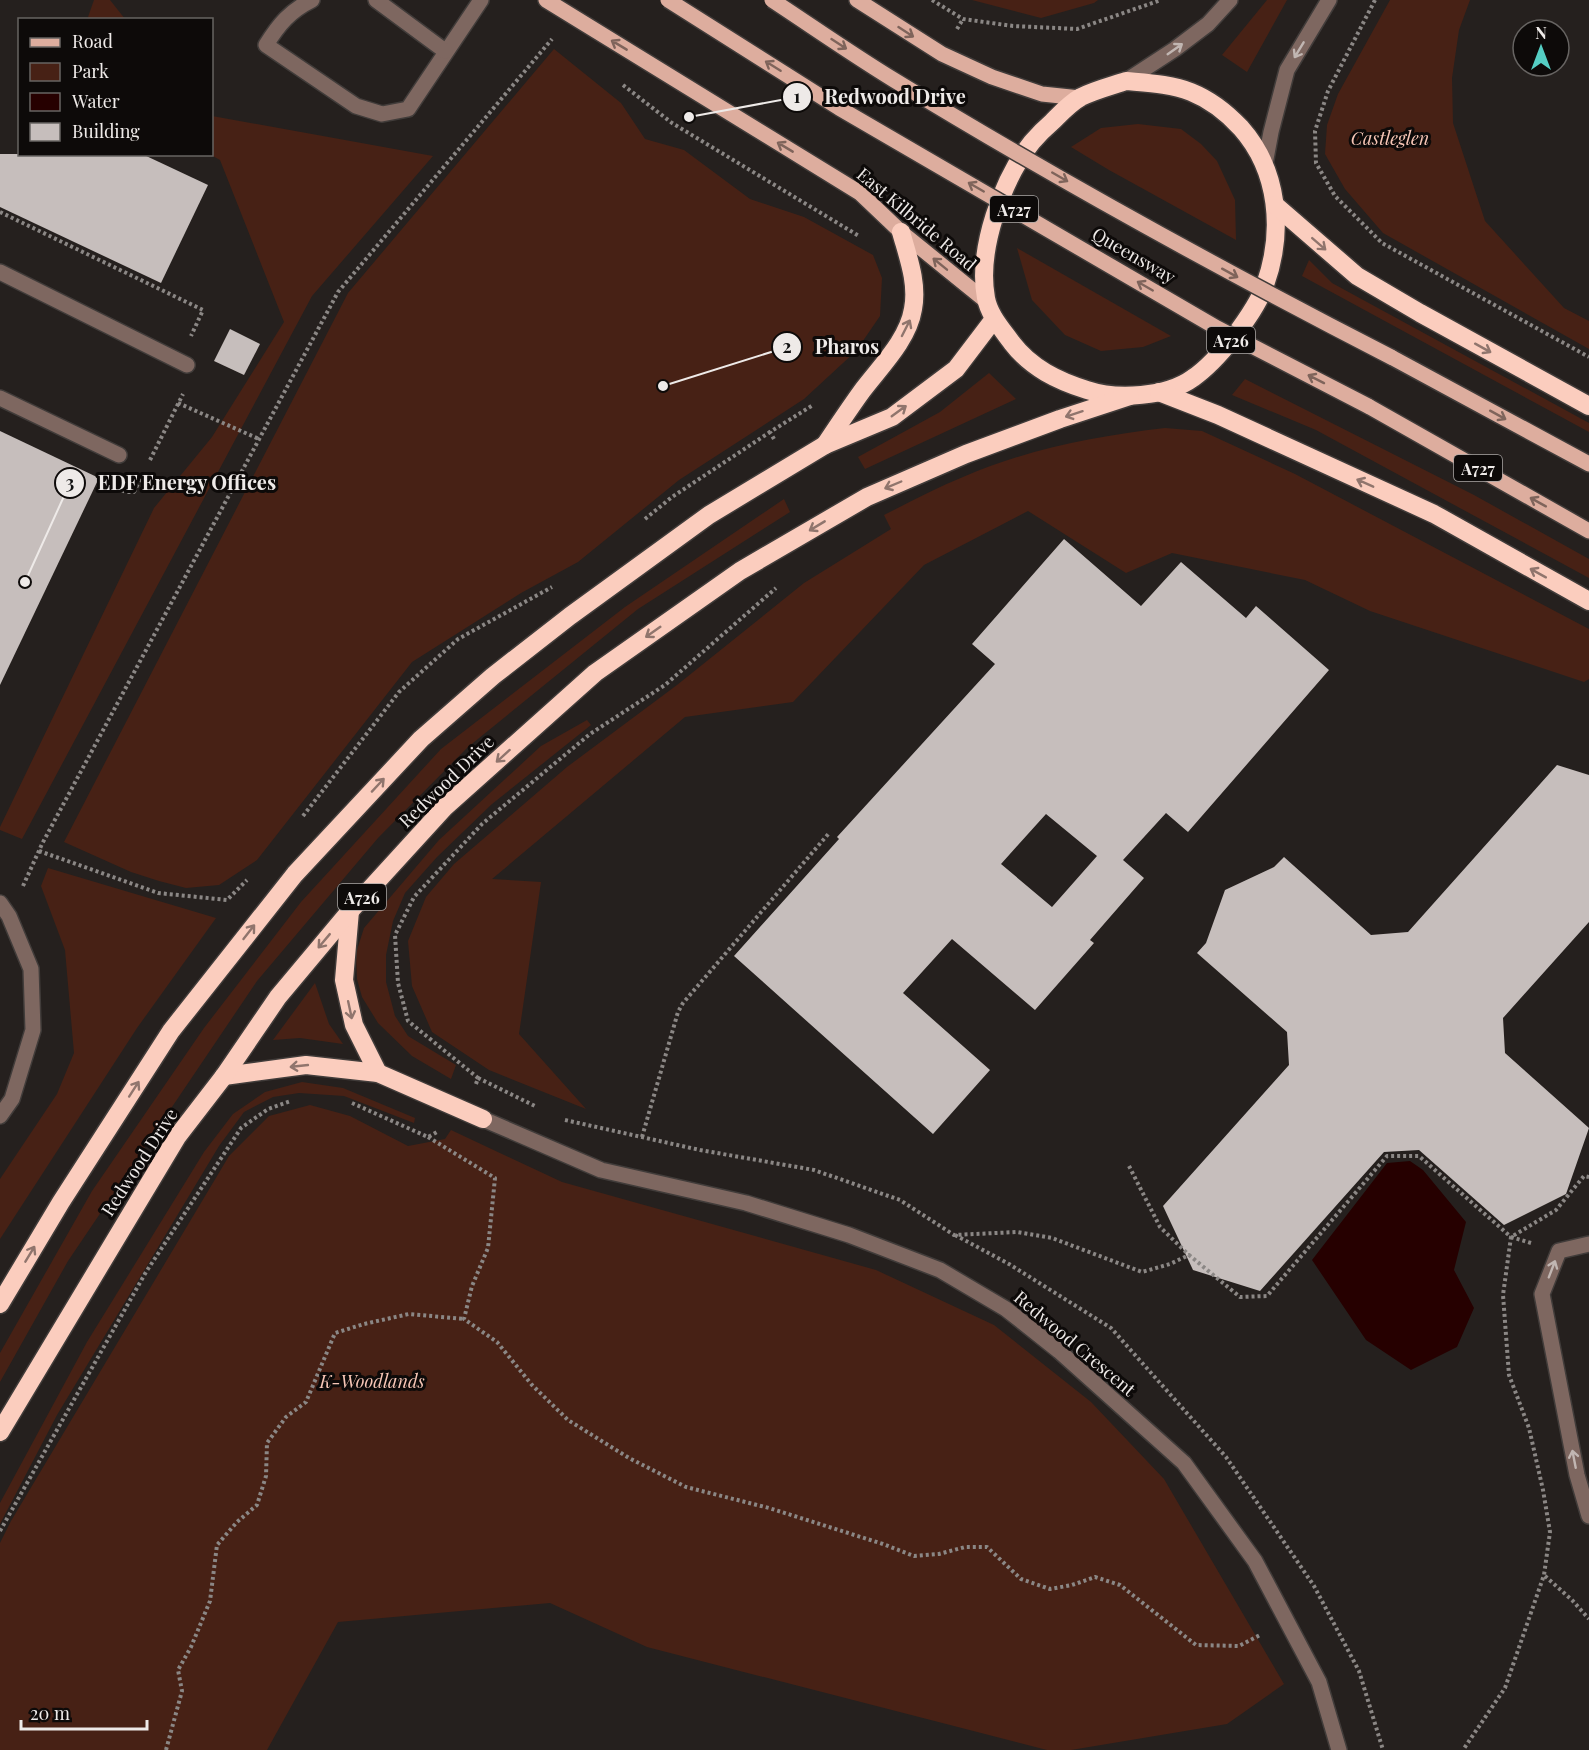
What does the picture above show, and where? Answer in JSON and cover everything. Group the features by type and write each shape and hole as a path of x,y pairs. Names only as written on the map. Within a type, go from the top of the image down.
{"highway":[{"name":"A726","path":"1126,81 1161,84 1192,92 1226,112 1250,139 1265,164 1275,206 1276,230 1274,251 1265,287 1243,324 1218,357 1192,380 1159,392 1130,396 1096,393 1064,382 1035,366 1019,352 994,319 986,301 983,273 987,243 1009,179 1032,141 1080,98 1126,81"},
{"path":"1275,206 1357,276 1589,406"},
{"path":"825,445 863,389 890,357 909,323 913,310 913,276 901,232"},
{"path":"0,1304 60,1203 171,1031 295,874 421,739 493,676 570,616 709,515 825,445 892,417 956,369 994,319"},
{"name":"A726","path":"1159,392 1218,415 1434,514 1589,601"},
{"name":"Redwood Drive","path":"0,1432 177,1137 224,1076 278,997 350,911 445,807 595,673 741,571 867,496 966,454 1130,396"},
{"path":"350,911 344,980 354,1025 378,1073"},
{"path":"224,1076 306,1065 378,1073 483,1119"}],"main road":[{"name":"East Kilbride Road","path":"546,0 860,193 901,232 986,301"},
{"name":"Queensway","path":"668,0 839,108 1217,328 1368,406 1589,531"},
{"name":"Queensway","path":"772,0 893,79 1141,224 1258,289 1391,357 1589,464"},
{"path":"857,0 942,54 992,77 1042,94 1080,98"}],"street":[{"path":"312,0 300,6 280,24 266,45 356,106 382,114 408,109 481,0"},
{"path":"376,0 445,51"},
{"path":"1126,81 1200,31 1230,0"},
{"path":"1265,164 1287,70 1329,0"},
{"path":"0,272 183,363"},
{"path":"0,398 119,454"},
{"path":"0,903 9,916 31,969 33,1030 12,1099 0,1116"},
{"name":"Redwood Crescent","path":"483,1119 601,1170 746,1203 849,1235 940,1270 1006,1309 1059,1351 1184,1463 1255,1561 1320,1682 1340,1750"},
{"path":"1589,1244 1559,1251 1542,1294 1577,1475 1589,1516"}],"path":[{"path":"932,0 963,19 1013,26 1077,29 1161,0"},
{"path":"1375,0 1328,91 1315,131 1316,163 1335,196 1382,243 1589,357"},
{"path":"9,916 39,850 338,291 556,33"},
{"path":"618,82 672,123 864,239"},
{"path":"0,213 203,310 183,363 189,382 149,462"},
{"path":"637,526 672,496 816,402"},
{"path":"178,404 258,439"},
{"path":"770,432 791,465"},
{"path":"119,454 107,484 126,492 134,492 144,472"},
{"path":"540,1108 478,1078 408,1021 398,984 395,935 414,897 482,824 590,734 665,686 780,585"},
{"path":"300,820 399,692 458,639 552,587"},
{"path":"642,1137 678,1012 683,1003 830,832"},
{"path":"39,850 158,893 226,900 249,879"},
{"path":"429,1137 465,1112 478,1078"},
{"path":"0,1531 147,1272 241,1128 268,1109 300,1098"},
{"path":"348,1102 429,1137 495,1178 488,1248 472,1286 464,1319"},
{"path":"560,1119 700,1150 814,1170 900,1200 954,1235 1017,1232 1052,1238 1142,1272 1170,1264 1189,1255"},
{"path":"1129,1166 1160,1227 1189,1255 1240,1297 1267,1296 1387,1156 1419,1156 1511,1237 1559,1251"},
{"path":"1511,1237 1556,1210 1584,1176 1589,1177"},
{"path":"1462,1750 1505,1688 1544,1575 1550,1532 1529,1428 1509,1375 1503,1295 1511,1237"},
{"path":"166,1750 182,1691 178,1670 191,1647 210,1601 218,1545 237,1522 257,1505 266,1476 267,1443 286,1417 306,1402 335,1333 409,1314 464,1319 497,1342 532,1385 568,1420 629,1458 686,1486 769,1508 914,1556 939,1554 964,1547 987,1547 1021,1579 1050,1589 1072,1585 1095,1577 1120,1585 1196,1645 1239,1646 1288,1622"},
{"path":"1544,1575 1589,1619"}],"green space":[{"path":"94,0 110,0 124,18 89,18"},
{"path":"972,0 1098,0 1041,18"},
{"path":"1267,0 1287,0 1247,72 1222,55"},
{"name":"Castleglen","path":"1390,0 1470,0 1459,30 1452,78 1453,123 1485,221 1564,308 1589,321 1589,349 1383,233 1345,189 1325,154 1327,125 1338,94"},
{"path":"554,49 621,103 645,139 684,150 750,199 804,217 873,255 882,278 880,316 856,351 804,399 679,480 578,562 521,593 412,662 257,860 219,885 186,888 159,881 131,872 64,842 348,293"},
{"path":"213,116 433,156 312,296 22,839 0,830 0,827 154,508 212,437 284,322 220,160 213,156"},
{"path":"1138,124 1181,129 1201,144 1217,161 1235,200 1236,240 1071,147 1101,128"},
{"path":"1017,248 1171,336 1143,347 1101,351 1065,335 1032,300"},
{"path":"1309,260 1332,283 1589,423 1589,432 1302,276"},
{"path":"989,373 1016,399 865,469 858,457 940,412"},
{"path":"1245,379 1474,495 1589,559 1589,578 1316,430 1232,395"},
{"path":"1165,428 1202,431 1295,474 1589,629 1589,679 1584,682 1370,611 1305,580 1172,553 1126,573 1028,511 924,565 793,702 685,717 492,879 541,882 519,1034 586,1109 489,1070 432,1032 412,986 408,941 426,897 454,864 567,767 677,685 804,583 891,529 884,515 953,481 1037,451 1113,435"},
{"path":"784,499 790,512 638,609 468,747 378,838 257,981 68,1261 0,1382 0,1353 92,1191 204,1028 301,902 441,749 625,607"},
{"path":"587,720 591,725 492,804 437,857 405,893 393,921 386,955 386,982 395,1016 408,1036 456,1065 451,1079 412,1056 378,1023 362,997 357,979 356,953 364,928 439,840 541,746"},
{"path":"48,868 216,918 137,1028 0,1239 0,1179 57,1094 74,1053 65,950 41,886"},
{"path":"315,983 329,1024 343,1044 300,1038 273,1040"},
{"path":"302,1082 343,1088 415,1118 414,1123 344,1096 299,1093 273,1097 244,1112 219,1146 57,1415 0,1524 0,1503 87,1342 204,1152 233,1114 265,1092"},
{"name":"K-Woodlands","path":"310,1105 350,1116 408,1146 445,1139 451,1130 562,1182 876,1270 994,1325 1091,1402 1164,1479 1284,1684 1227,1724 1071,1750 1047,1750 647,1647 550,1603 338,1622 267,1750 0,1750 0,1543 229,1156 269,1116"}],"water":[{"path":"1410,1161 1423,1170 1466,1222 1454,1270 1474,1308 1457,1347 1411,1370 1366,1340 1312,1260 1387,1163"}],"building":[{"path":"0,154 146,156 208,185 161,283 0,207"},
{"path":"230,329 260,344 244,375 214,361"},
{"path":"0,431 99,478 0,685"},
{"path":"1064,539 1141,606 1181,562 1246,618 1256,606 1329,670 1188,832 1166,813 1123,860 1144,878 1090,940 1094,943 1035,1010 952,939 903,993 990,1070 933,1134 734,956 839,839 837,837 995,664 972,644","holes":["1046,814 1097,856 1052,907 1001,864"]},
{"path":"1557,765 1589,775 1589,922 1503,1018 1505,1053 1589,1128 1566,1194 1504,1225 1419,1150 1384,1152 1260,1291 1193,1270 1163,1206 1289,1065 1287,1032 1197,953 1206,943 1225,890 1274,867 1284,857 1371,935 1408,932"}],"place":[{"name":"Redwood Drive","path":"689,117"},
{"name":"Pharos","path":"663,386"},
{"name":"EDF Energy Offices","path":"25,582"}]}
